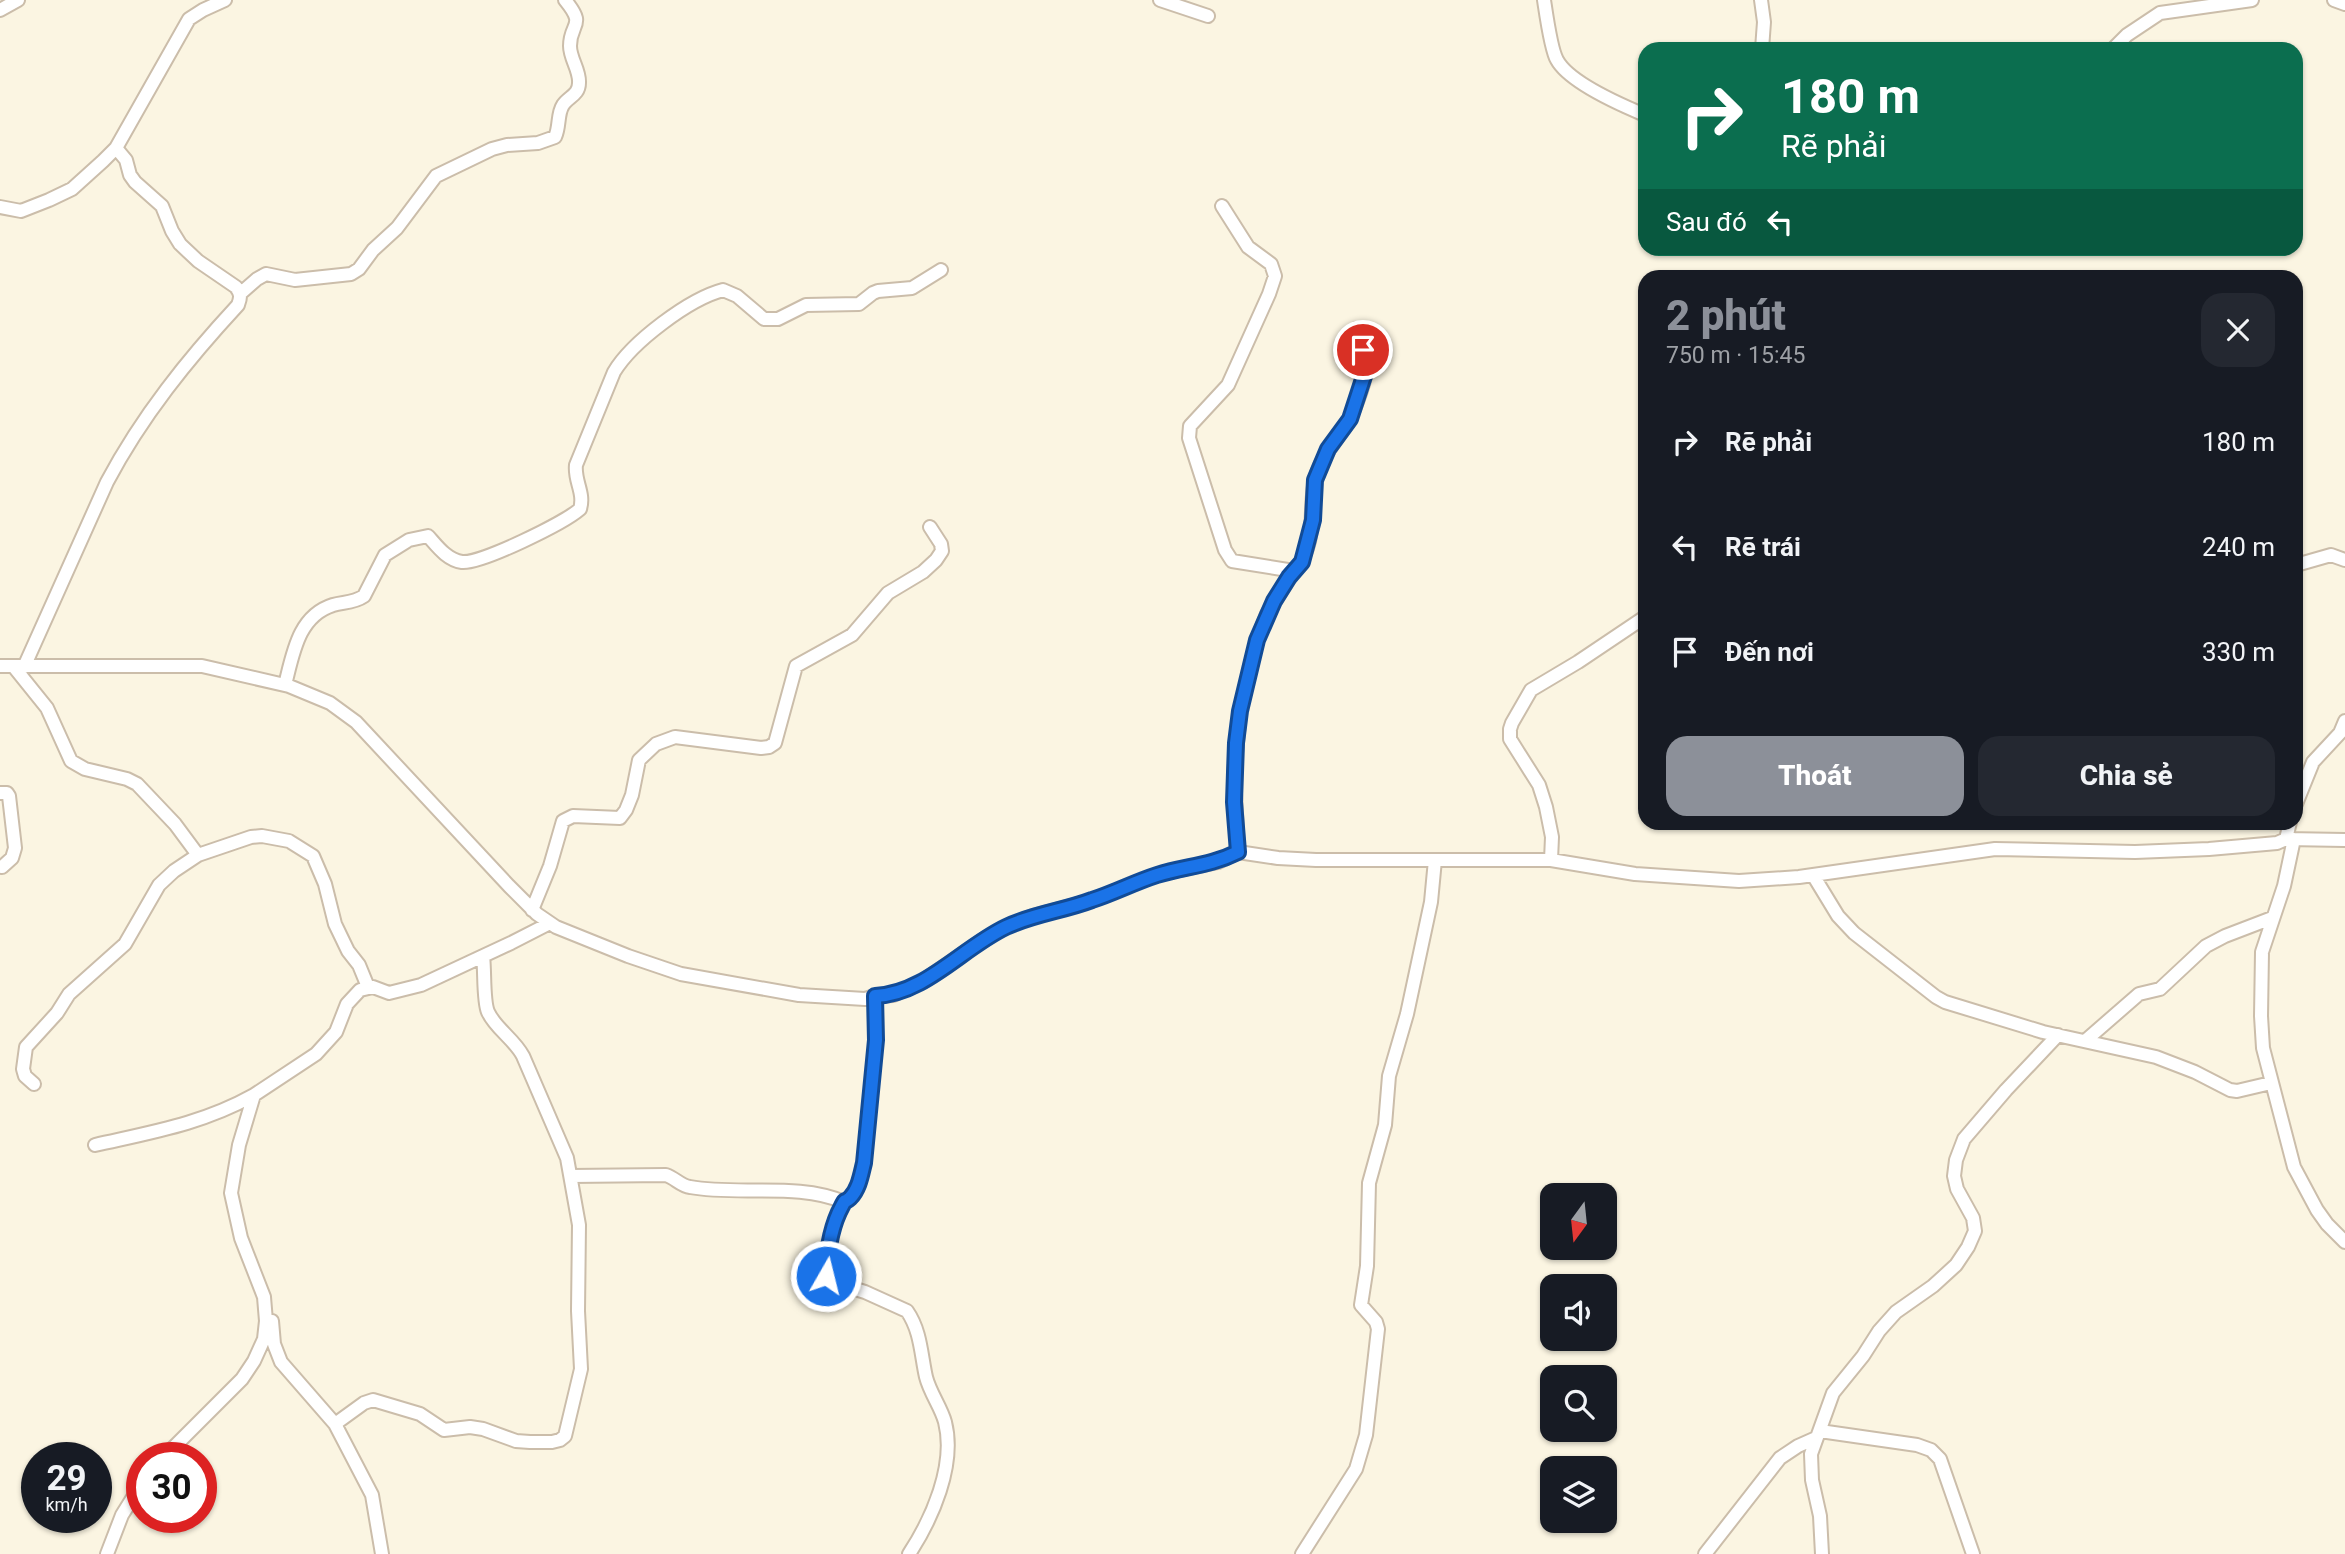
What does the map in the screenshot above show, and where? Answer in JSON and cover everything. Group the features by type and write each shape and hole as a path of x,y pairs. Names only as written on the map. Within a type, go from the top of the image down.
{"street":[{"path":"0,10 18,0"},
{"path":"0,207 12,210 28,209 72,189 116,148 189,19 225,0"},
{"path":"19,667 121,456 174,377 238,305 241,293 266,274 295,280 351,274 359,269 377,246 397,228 436,176 492,149 538,143 555,137 562,105 575,94 579,84 570,46 577,24 576,16 565,0"},
{"path":"1160,0 1209,16"},
{"path":"1544,0 1556,59 1571,75 1616,103 1638,112"},
{"path":"1761,0 1764,22 1763,42"},
{"path":"2120,42 2160,13 2252,0"},
{"path":"2334,0 2345,4"},
{"path":"116,148 126,160 135,182 162,206 175,239 187,253 241,293"},
{"path":"1222,206 1248,247 1271,264 1275,276 1228,385 1190,426 1189,438 1225,550 1232,561 1294,572"},
{"path":"285,685 295,646 312,615 364,596 385,555 409,540 428,536 449,557 459,562 478,560 550,527 580,509 583,497 576,479 576,465 614,372 647,336 697,300 723,290 737,296 764,319 778,319 806,304 859,304 878,291 912,288 941,270"},
{"path":"1238,852 1234,774 1240,711 1257,640 1267,614 1302,562 1307,548 1313,520 1313,489 1317,471 1328,449 1348,423 1366,370 1356,328"},
{"path":"532,910 550,866 563,821 573,816 620,818 632,795 639,760 656,744 676,737 761,748 775,743 796,666 852,635 888,593 923,572 936,560 942,551 942,544 930,527"},
{"path":"2303,563 2331,555 2345,560"},
{"path":"1551,860 1552,837 1546,807 1539,785 1510,739 1512,723 1531,690 1638,622"},
{"path":"0,666 202,666 285,685 330,704 356,722 532,910 550,923 628,957 681,974 799,995 865,999 893,995 921,982 984,939 1015,923 1090,901 1156,875 1218,862 1238,852 1278,859 1316,860 1551,860 1634,874 1739,881 1813,875 1995,849 2147,852 2277,843 2290,839 2345,840"},
{"path":"19,667 47,708 71,761 85,769 138,784 175,824 198,855"},
{"path":"2303,787 2313,762 2340,733 2345,721"},
{"path":"0,793 7,793 9,796 15,848 12,858 2,867"},
{"path":"2290,830 2284,886 2264,942 2261,966 2263,1048 2294,1167 2306,1192 2327,1224 2345,1242"},
{"path":"34,1084 25,1076 23,1069 26,1047 57,1013 69,994 125,944 159,885 198,855 251,837 262,836 289,841 313,856 325,884 335,924 348,951 359,965 368,987 389,993 407,989 484,957 550,923"},
{"path":"1302,1554 1356,1469 1366,1435 1378,1329 1376,1322 1361,1305 1367,1266 1369,1183 1385,1125 1389,1076 1407,1014 1434,888 1435,860"},
{"path":"1813,875 1838,916 1854,933 1936,997 1980,1013 2058,1035 2156,1058 2195,1072 2230,1090 2237,1091 2271,1083"},
{"path":"2085,1041 2139,994 2160,989 2206,946 2272,918"},
{"path":"335,1424 364,1403 373,1400 420,1414 444,1430 470,1427 516,1441 560,1440 569,1426 581,1369 578,1311 579,1225 571,1176 561,1140 523,1056 486,1009 484,957"},
{"path":"95,1145 176,1128 254,1096 316,1054 336,1032 352,997 360,990 373,987"},
{"path":"875,996 876,1040 864,1163 860,1180 851,1197 844,1202 832,1234 826,1276 832,1282 865,1292 907,1311 921,1343 929,1389 945,1422 947,1449 943,1483 931,1514 909,1554"},
{"path":"1822,1554 1820,1516 1812,1480 1811,1454 1833,1393 1896,1312 1933,1286 1956,1265 1968,1247 1975,1231 1973,1218 1957,1189 1954,1176 1956,1160 1964,1139 2058,1035"},
{"path":"254,1096 239,1145 231,1193 241,1238 271,1314 278,1355 293,1378 335,1424 372,1495 382,1554"},
{"path":"571,1176 666,1175 687,1187 765,1192 801,1191 844,1202"},
{"path":"179,1442 242,1379 254,1361 264,1339 264,1297"},
{"path":"1705,1554 1780,1458 1818,1435 1917,1445 1931,1450 1940,1459 1973,1554"},
{"path":"107,1554 126,1509"}],"route":[{"path":"826,1276 832,1234 844,1202 851,1197 860,1180 864,1163 876,1040 875,996 893,995 921,982 984,939 1032,916 1090,901 1156,875 1218,862 1238,852 1234,802 1236,743 1240,711 1257,640 1274,601 1302,562 1313,520 1315,480 1328,449 1350,419 1366,370 1363,350"}]}
